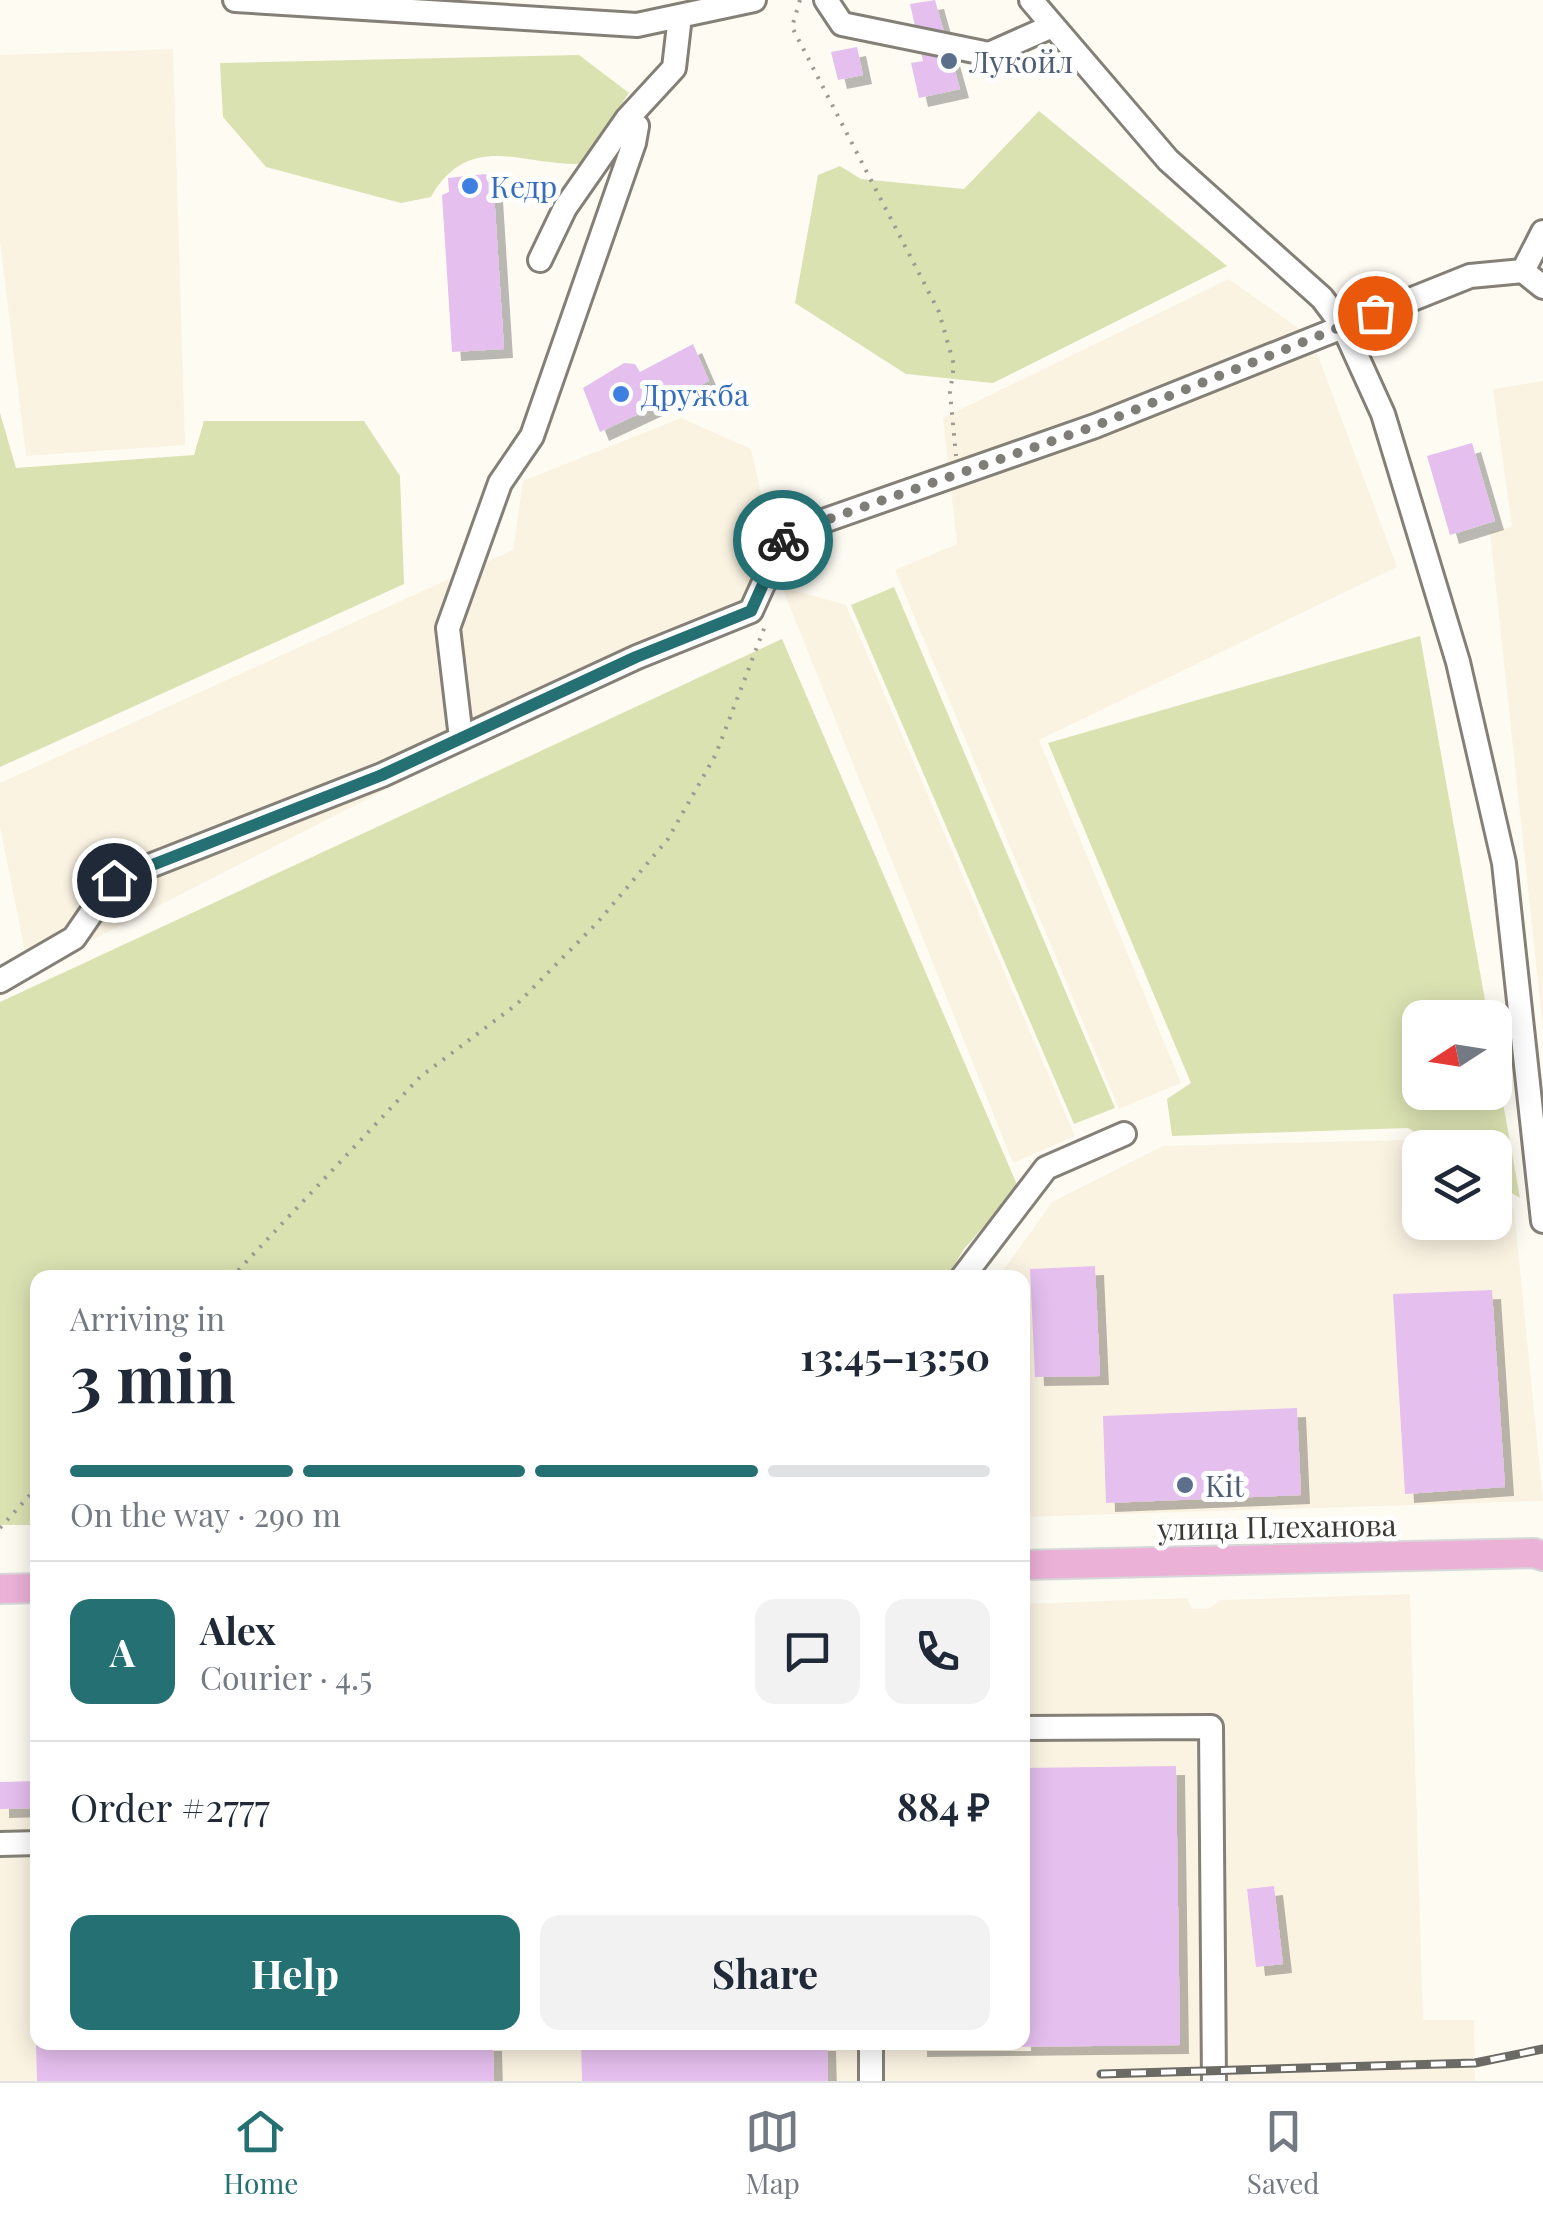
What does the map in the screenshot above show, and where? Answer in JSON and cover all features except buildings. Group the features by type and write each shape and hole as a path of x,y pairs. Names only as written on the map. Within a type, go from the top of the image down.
{"main road":[{"name":"улица Плеханова","path":"1030,1565 1540,1551"},
{"path":"0,1589 30,1588"}],"street":[{"path":"235,0 637,24 680,16 709,5 754,0"},
{"path":"826,0 842,24 989,54 1050,26"},
{"path":"1030,0 1168,160 1322,298 1343,326 1384,414 1458,662 1500,844 1543,1221"},
{"path":"540,260 565,208 627,119 674,68 680,16"},
{"path":"461,738 448,628 500,483 532,436 634,143 637,126 627,119"},
{"path":"1523,271 1543,232"},
{"path":"0,981 74,938 114,880 382,775 636,657 751,611 786,534 1095,426 1470,276 1523,271 1543,287"},
{"path":"968,1270 1046,1168 1124,1134"},
{"path":"1030,1728 1211,1727 1214,2081"},
{"path":"0,1844 30,1843"},
{"path":"870,2050 871,2081"}],"path":[{"path":"800,0 792,27 939,312 954,366 950,394 956,477"},
{"path":"784,590 800,561 844,532"},
{"path":"238,1270 420,1077 517,1004 596,923 668,839 716,754 768,619"},
{"path":"0,1528 30,1495"}],"shaded area":[{"path":"173,49 185,445 26,456 0,241 0,55"},
{"path":"1229,279 1311,337 1397,567 1039,740 1181,1083 1119,1109 895,570 957,544 943,418"},
{"path":"1543,381 1543,1029 1490,532 1512,527 1493,389"},
{"path":"681,418 751,449 782,587 29,972 0,827 0,783 513,550 523,481"},
{"path":"782,587 846,605 1075,1136 1013,1163"},
{"path":"1402,1140 1402,1240 1512,1240 1514,1209 1543,1501 1030,1517 1030,1270 1004,1270 1052,1202 1163,1146"},
{"path":"1410,1594 1423,2020 1474,2020 1475,2081 0,2081 0,1787 30,1786 30,2050 1030,2050 1030,1604 1187,1598 1192,1609 1208,1609 1221,1600"}],"green space":[{"path":"579,55 629,93 580,164 498,156 480,158 462,164 446,176 431,197 401,203 266,167 223,117 220,63"},
{"path":"1039,111 1227,266 993,383 906,374 795,303 818,175 840,166 861,179 964,189"},
{"path":"0,413 16,468 194,455 204,421 364,421 400,476 404,584 0,767"},
{"path":"894,587 1115,1108 1074,1124 851,605"},
{"path":"1420,636 1485,1000 1402,1000 1402,1110 1504,1110 1508,1130 1408,1128 1172,1136 1167,1099 1191,1083 1048,743"},
{"path":"782,639 1018,1187 964,1249 951,1270 30,1270 30,1525 0,1525 0,1002"},
{"path":"1512,1153 1520,1198 1512,1193"}],"railway":[{"path":"1101,2074 1475,2063 1543,2049"}],"way so far":[{"path":"783,540 786,534 1095,426 1375,313"}],"place":[{"name":"Лукойл","path":"949,61"},
{"name":"Кедр","path":"470,186"},
{"name":"Дружба","path":"621,394"},
{"name":"Kit","path":"1185,1485"}],"route":[{"path":"114,880 382,775 636,657 751,611 783,540"}]}
